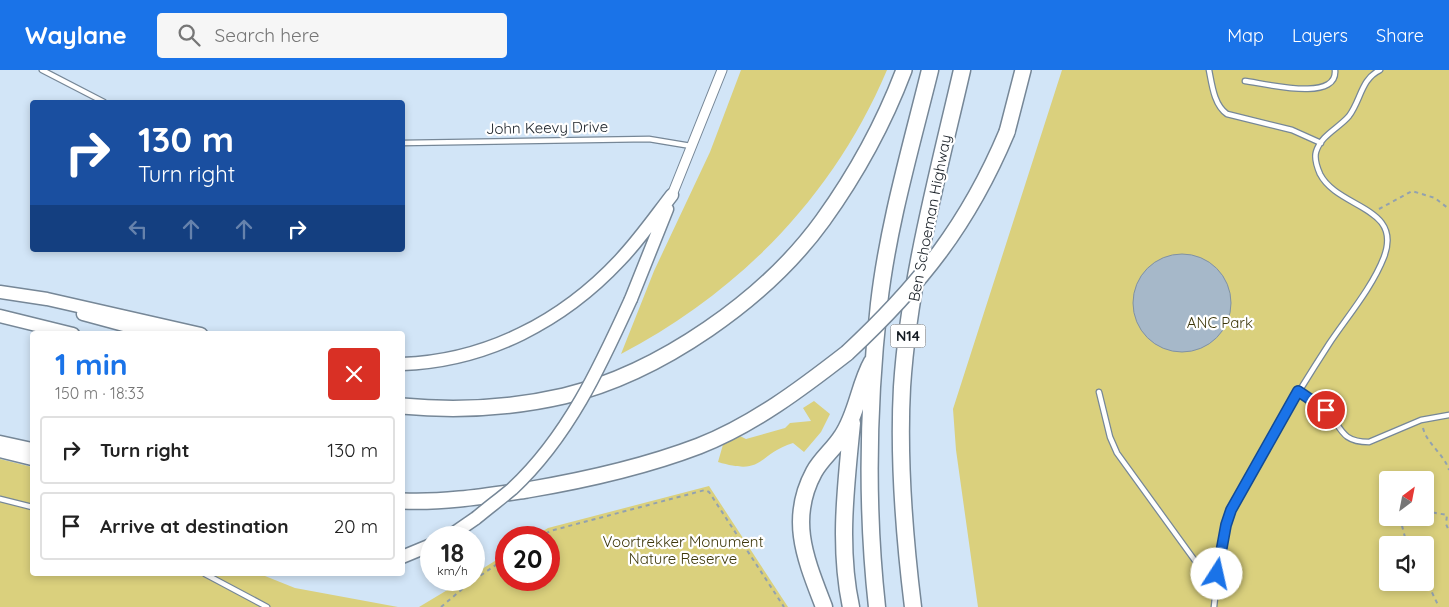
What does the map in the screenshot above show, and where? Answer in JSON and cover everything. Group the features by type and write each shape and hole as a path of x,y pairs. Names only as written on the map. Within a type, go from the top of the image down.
{"highway":[{"name":"Ben Schoeman Highway","path":"877,607 872,554 870,445 879,302 893,222 930,70"},
{"name":"Ben Schoeman Highway","path":"913,607 902,501 902,386 912,305 927,222 962,70"},
{"path":"824,607 806,558 800,525 801,508 814,472 842,435 852,414 862,381 875,356"},
{"path":"851,607 846,582 843,535 852,414"}],"main road":[{"path":"405,406 431,409 516,405 565,396 622,376 665,355 709,327 747,299 791,258 823,220 861,162 904,70"},
{"path":"405,501 486,496 571,482 636,467 701,445 755,417 807,384 847,353 901,300 941,253 990,173 1007,132 1023,70"},
{"path":"464,526 512,488 560,434 599,370 631,298 672,195"},
{"path":"405,364 456,358 510,340 530,331 587,292 605,275 621,259 672,195"},
{"path":"4,292 146,331"},
{"path":"4,292 48,299 188,331"},
{"path":"0,316 61,331"},
{"path":"0,442 30,450"},
{"path":"0,451 30,459"},
{"path":"405,557 420,550"}],"street":[{"path":"672,195 722,70"}],"lane":[{"path":"42,70 100,100"},
{"path":"1209,70 1218,102 1222,110 1227,114 1292,130 1320,143"},
{"path":"1245,81 1314,89 1330,84 1334,80 1335,70"},
{"path":"1214,607 1217,574 1226,525 1231,510 1298,391 1382,263 1387,249 1388,236 1383,223 1376,215 1337,194 1324,182 1316,160 1320,143 1349,116 1368,78 1380,70"},
{"name":"John Keevy Drive","path":"405,143 649,138 692,146"},
{"path":"1298,391 1326,410 1341,431 1352,440 1369,442 1421,420 1449,415"},
{"path":"1099,392 1110,437 1117,453 1201,568 1208,574 1217,574"},
{"path":"0,499 30,506"},
{"path":"209,576 267,607"}],"path":[{"path":"1376,215 1379,209 1412,191 1436,198 1449,209"},
{"path":"1421,420 1425,435 1446,459 1449,470"},
{"path":"560,528 705,490 709,492 784,607"},
{"path":"1434,513 1447,515 1446,524 1449,531"},
{"path":"440,607 460,591"},
{"path":"1431,591 1439,607"}],"green space":[{"path":"741,70 887,70 865,116 840,158 811,198 779,235 744,269 706,301 665,329 621,354 654,271 710,152"},
{"name":"ANC Park","path":"1062,70 1449,70 1449,607 978,607 956,450 953,409"},
{"path":"814,401 830,414 821,432 804,452 793,443 753,465 744,467 718,462 724,441 732,432 746,439 785,428 790,423 811,421 803,408"},
{"path":"0,459 30,466 30,576 265,576 295,588 398,607 0,607"},
{"name":"Voortrekker Monument Nature Reserve","path":"709,486 788,607 419,607 446,591 485,591 485,567 495,561 495,591 560,591 560,526 556,526"}],"building":[{"path":"1182,254 1201,258 1216,269 1227,284 1231,303 1227,322 1216,337 1201,348 1182,352 1163,348 1148,337 1137,322 1133,303 1137,284 1148,269 1163,258"}],"route":[{"path":"1217,574 1226,525 1231,510 1298,391 1317,402 1326,410"}]}
